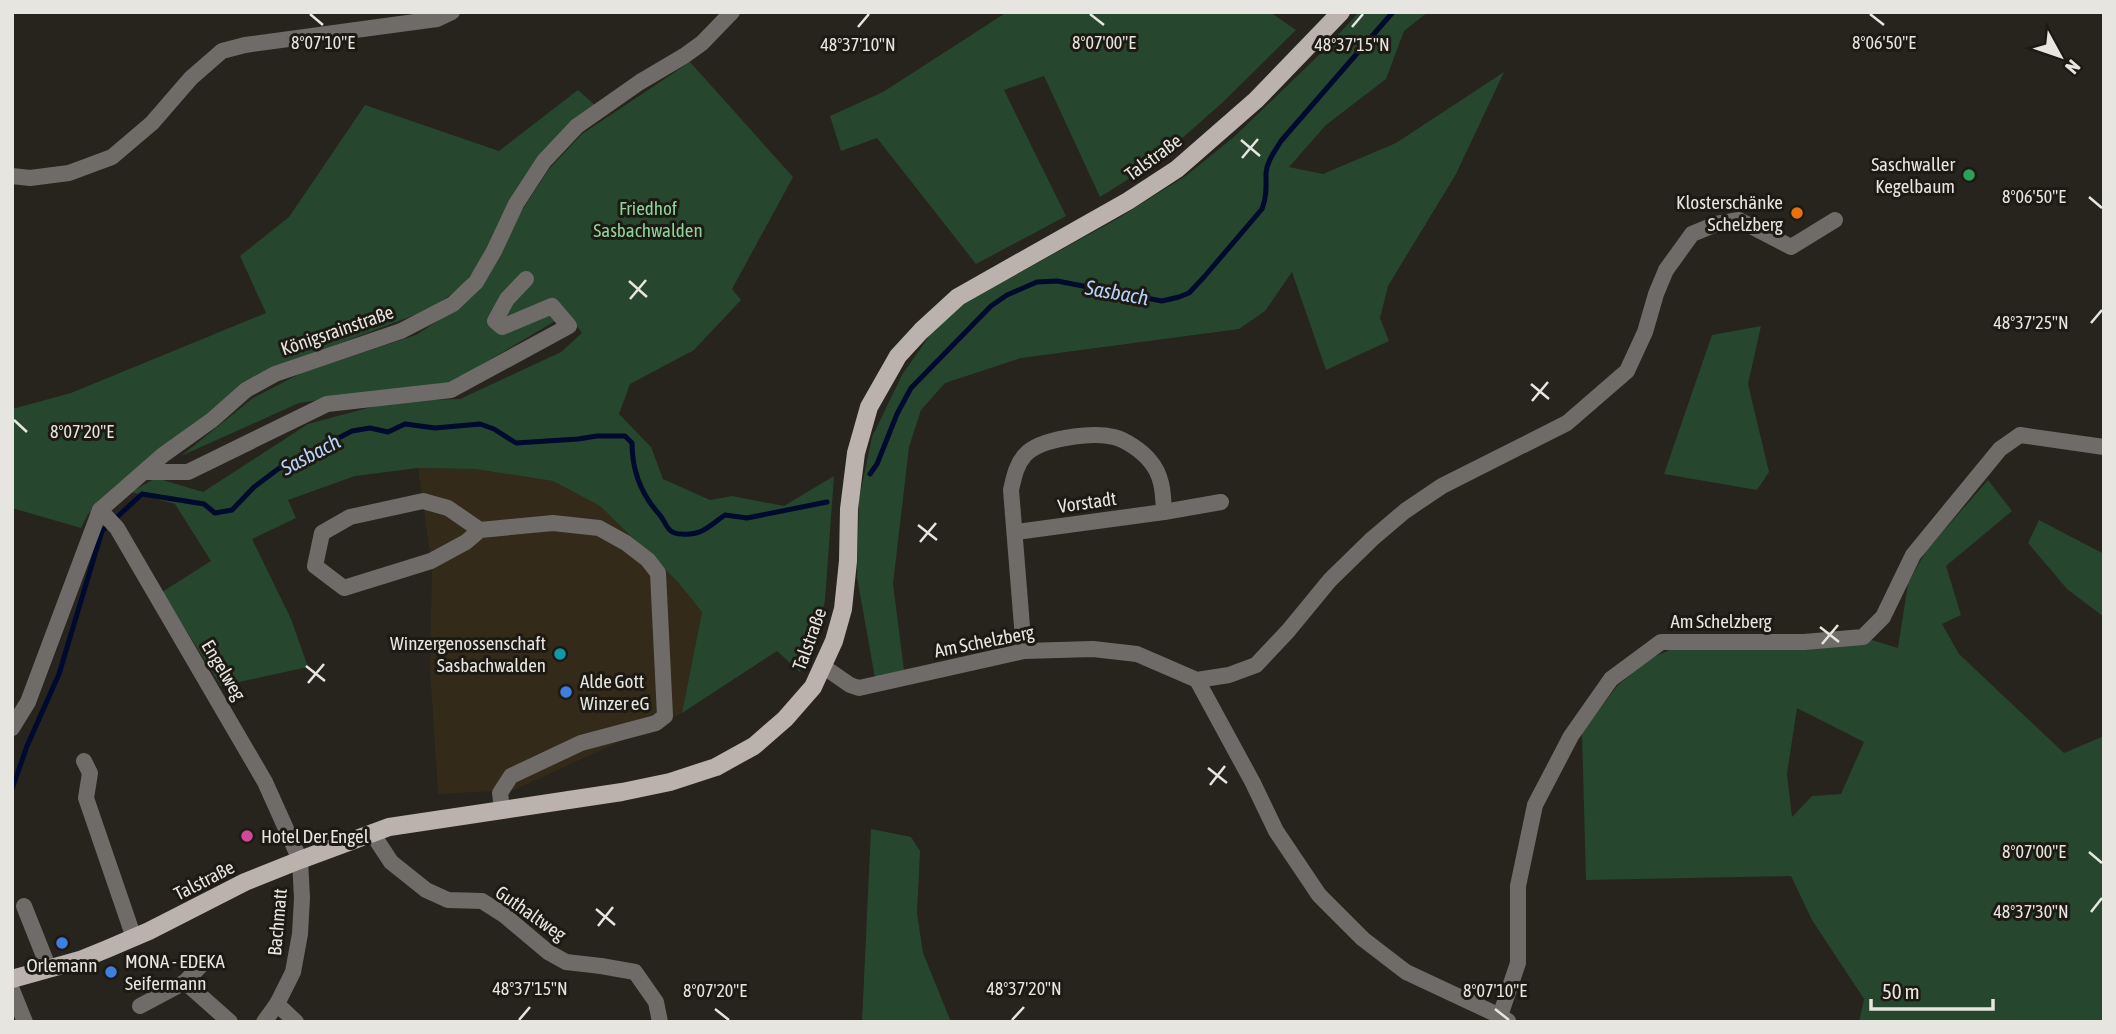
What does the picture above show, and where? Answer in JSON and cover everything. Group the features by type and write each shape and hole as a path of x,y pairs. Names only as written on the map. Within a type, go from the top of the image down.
{"main road":[{"name":"Talstraße","path":"12,979 80,960 134,938 245,882 389,827 646,787 694,776 754,746 799,706 824,667 834,641 843,609 848,562 849,509 856,453 869,407 898,356 958,297 1128,201 1177,169 1256,100 1341,12"}],"street":[{"path":"12,176 69,173 112,157 152,122 191,78 222,51 245,45 437,19 452,12"},
{"name":"Königsrainstraße","path":"12,728 28,702 100,510 246,390 275,374 401,331 453,304 476,282 516,204 544,161 577,126 702,43 732,12"},
{"path":"1197,680 1229,675 1256,665 1330,580 1405,511 1441,486 1567,423 1627,371 1646,332 1656,294 1666,270 1692,234 1716,224 1739,220 1791,247 1835,220"},
{"path":"144,472 188,472 327,404 451,390 569,326 552,306 502,327 495,321 507,299 526,279"},
{"name":"Am Schelzberg","path":"824,667 859,688 1024,651 1093,649 1137,654 1197,680 1276,831 1319,895 1363,939 1406,972 1504,1019 1518,963 1518,886 1535,805 1571,736 1611,679 1661,642 1804,642 1863,637 1883,617 1913,555 2000,449 2020,435 2104,447"},
{"path":"1024,651 1011,490 1016,470 1026,453 1059,439 1114,437 1136,449 1151,462 1162,484 1164,512"},
{"path":"480,530 448,508 423,501 350,517 322,533 315,566 344,588 431,561 480,530 553,523 599,528 626,543 648,560 658,573 665,716 656,723 581,743 511,776 500,793 502,808"},
{"name":"Vorstadt","path":"1016,532 1222,502"},
{"name":"Engelweg","path":"100,510 117,528 265,782 300,860"},
{"path":"84,761 90,773 86,798 134,938"},
{"name":"Guthaltweg","path":"372,833 391,862 426,890 448,900 482,901 504,915 548,952 566,962 635,972 656,1002 660,1022"},
{"name":"Bachmatt","path":"264,1022 277,1004 293,972 300,934 300,860"},
{"path":"24,906 49,969"},
{"path":"140,1006 185,982 204,961"},
{"path":"185,982 230,1022"},
{"path":"12,990 25,1022"},
{"path":"277,1004 296,1022"}],"shaded area":[{"path":"418,468 475,469 553,481 600,506 678,582 702,612 682,713 514,790 438,794 430,668 432,568"}],"green space":[{"path":"1007,12 1270,12 1296,30 1222,103 1154,163 1100,197 1044,76 1004,90 1066,216 976,264 877,138 841,151 830,116 883,92"},
{"path":"1359,12 1428,12 1404,31 1386,79 1326,125 1289,167 1323,174 1396,143 1504,72 1456,174 1388,286 1380,318 1389,341 1326,370 1292,272 1265,311 1239,329 1021,358 945,383 921,410 909,447 893,584 904,670 875,678 857,577 859,499 872,437 902,375 932,332 963,304 1117,219 1187,175 1235,136 1322,52"},
{"name":"Friedhof Sasbachwalden","path":"690,62 793,177 732,289 741,300 694,350 630,384 619,414 651,447 663,479 710,500 732,496 784,506 834,476 825,600 817,637 800,672 777,651 682,713 702,612 678,582 600,506 553,481 475,469 418,468 355,476 288,500 296,518 252,539 291,619 308,667 221,686 162,592 211,561 175,504 131,492 156,478 203,492 308,424 394,401 460,399 561,352 582,333 567,314 447,385 379,391 299,403 181,456 253,398 301,373 416,335 459,307 549,169 582,134"},
{"path":"578,90 596,106 558,137 479,264 462,286 433,308 267,371 227,397 88,514 81,528 12,508 12,409 71,393 266,313 240,256 289,217 365,105 499,151"},
{"path":"1761,326 1748,384 1769,472 1757,490 1664,474 1712,335"},
{"path":"1988,480 2012,511 1946,566 1961,615 1942,624 1959,654 2064,753 2104,736 2104,1022 1859,1022 1864,999 1812,920 1791,876 1586,880 1582,733 1617,686 1651,658 1679,646 1800,647 1872,640 1898,648 1908,583 1926,551","holes":["1797,708 1864,742 1841,794 1812,796 1792,817 1787,774"]},
{"path":"2039,520 2104,554 2104,617 2067,589 2028,543"},
{"path":"871,829 911,837 920,851 917,913 923,953 951,1022 862,1022"}],"waterway":[{"name":"Sasbach","path":"870,474 911,388 991,306 1007,295 1037,282 1057,281 1162,301 1189,293 1262,209 1267,169 1281,141 1393,12"},
{"name":"Sasbach","path":"12,789 27,746 59,674 102,531 142,494 204,504 215,513 232,510 254,487 278,469 352,431 370,428 388,432 405,424 435,428 480,424 494,429 516,443 625,436 632,443 636,472 647,498 668,527 677,534 700,532 725,515 747,518 827,502"}],"place":[{"name":"Saschwaller Kegelbaum","path":"1969,175"},
{"name":"Klosterschänke Schelzberg","path":"1797,213"},
{"name":"Winzergenossenschaft Sasbachwalden","path":"560,654"},
{"name":"Alde Gott Winzer eG","path":"566,692"},
{"name":"Hotel Der Engel","path":"247,836"},
{"name":"Orlemann","path":"62,943"},
{"name":"MONA - EDEKA Seifermann","path":"111,972"}]}
